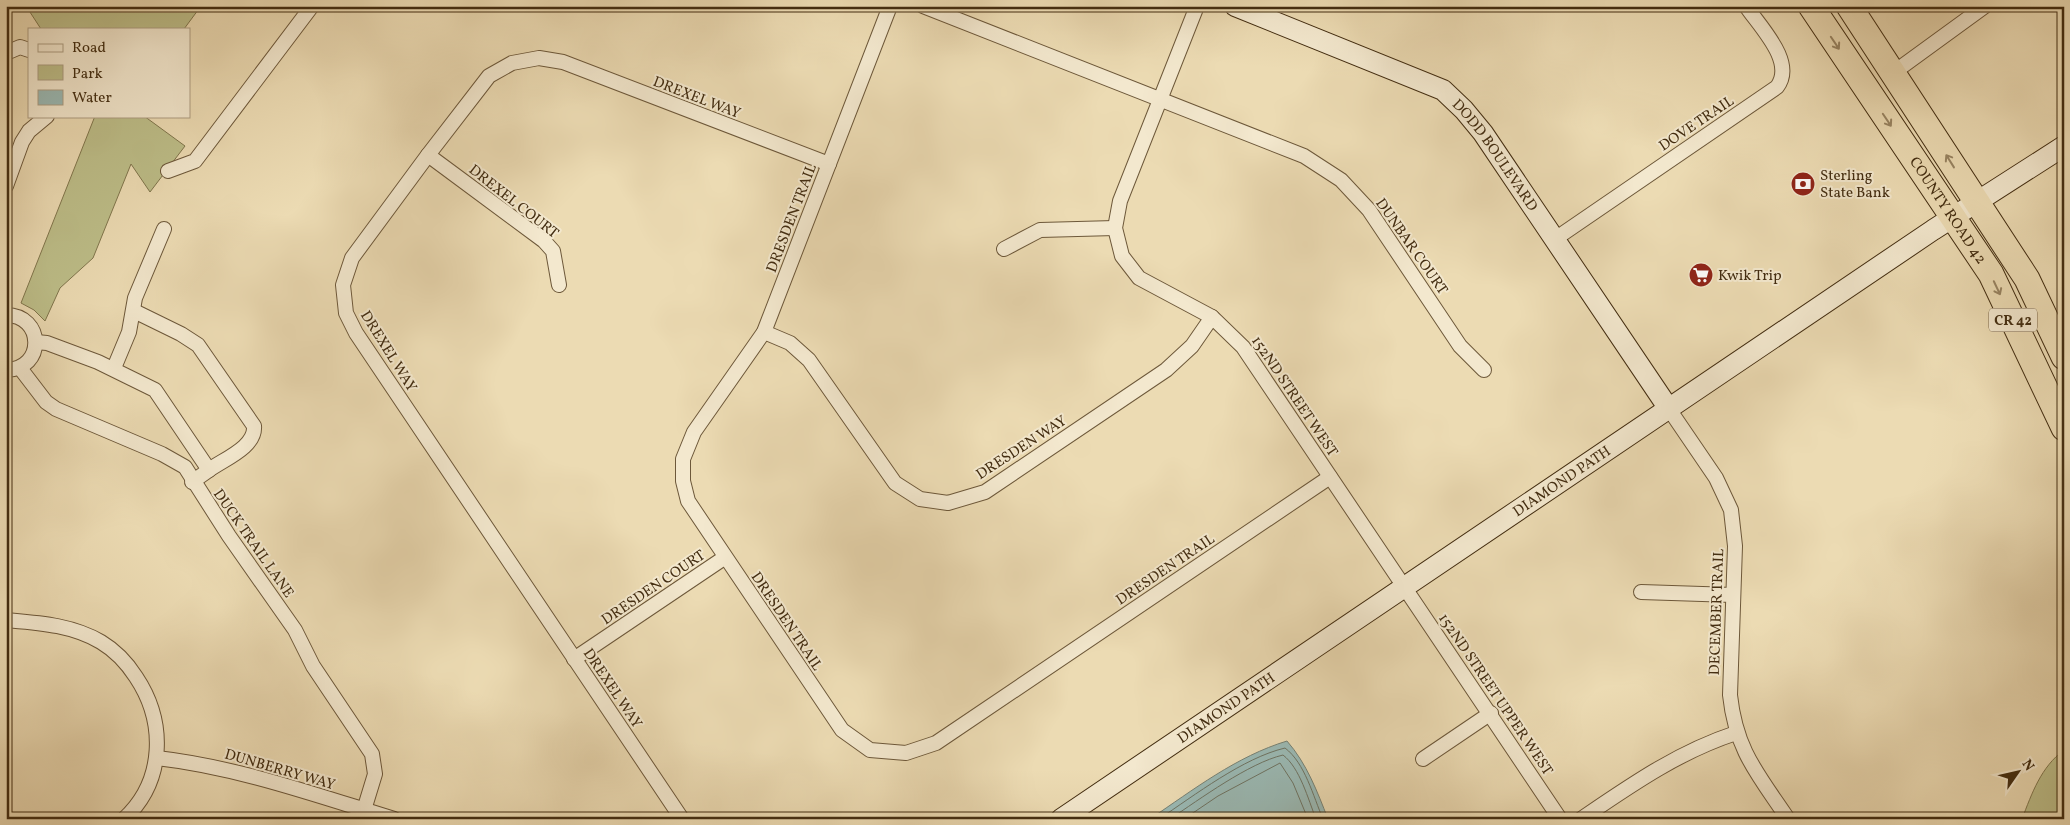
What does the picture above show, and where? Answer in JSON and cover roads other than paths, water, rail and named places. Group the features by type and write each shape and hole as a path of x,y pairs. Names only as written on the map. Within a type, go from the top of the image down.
{"highway":[{"name":"COUNTY ROAD 42","path":"1811,6 1991,274 2064,428"},
{"name":"COUNTY ROAD 42","path":"1849,6 2027,279 2064,356"}],"street":[{"path":"168,171 195,161 312,6"},
{"name":"DRESDEN TRAIL","path":"890,6 764,332 694,432 684,459 683,481 688,501 724,558 842,730 870,750 906,753 936,742 1330,477"},
{"name":"DUNBAR COURT","path":"923,6 1304,156 1341,180 1369,210 1460,346 1484,370"},
{"name":"152ND STREET WEST","path":"1197,6 1120,201 1116,228 1122,256 1139,278 1212,317 1243,347 1405,587"},
{"name":"DODD BOULEVARD","path":"1235,6 1443,90 1464,110 1483,133 1669,409"},
{"name":"DOVE TRAIL","path":"1555,239 1778,87 1782,81 1784,66 1780,56 1746,6"},
{"path":"1893,73 1985,6"},
{"path":"6,54 20,47 28,50"},
{"name":"DREXEL WAY","path":"682,819 356,334 346,313 343,285 352,258 428,155 489,76 512,63 538,58 563,62 829,164"},
{"path":"6,186 22,142 29,131 45,118"},
{"name":"DIAMOND PATH","path":"1061,819 1953,217 2064,146"},
{"name":"DREXEL COURT","path":"428,155 544,241 553,251 559,285"},
{"path":"1004,249 1040,230 1116,228"},
{"path":"114,368 129,332 135,298 164,229"},
{"path":"134,311 182,334 198,345 249,417 255,434 251,442 192,482"},
{"path":"6,316 20,318 29,325 36,342 32,357 20,368 6,370"},
{"name":"DRESDEN WAY","path":"764,332 790,343 809,360 895,483 920,499 948,503 984,492 1166,370 1192,346 1212,317"},
{"path":"36,342 47,343 114,368 155,390 209,470"},
{"name":"DUCK TRAIL LANE","path":"20,368 46,402 56,409 185,467 192,482 295,630 313,666 372,754 375,774 364,810"},
{"name":"DECEMBER TRAIL","path":"1669,409 1716,478 1731,510 1735,546 1730,695 1736,733 1750,763 1788,819"},
{"name":"DRESDEN COURT","path":"574,659 724,558"},
{"name":"152ND STREET UPPER WEST","path":"1405,587 1560,819"},
{"path":"1640,592 1734,595"},
{"path":"6,620 56,625 78,631 116,652 139,682 154,715 158,736 157,758 142,799 124,819"},
{"path":"1423,759 1491,714"},
{"path":"1581,819 1666,762 1704,744 1736,733"},
{"name":"DUNBERRY WAY","path":"157,758 224,770 394,819"}],"water":[{"path":"1287,741 1306,768 1328,819 1150,819 1233,765 1269,747"}],"place":[{"name":"Sterling State Bank","path":"1803,184"},
{"name":"Kwik Trip","path":"1701,275"}]}
